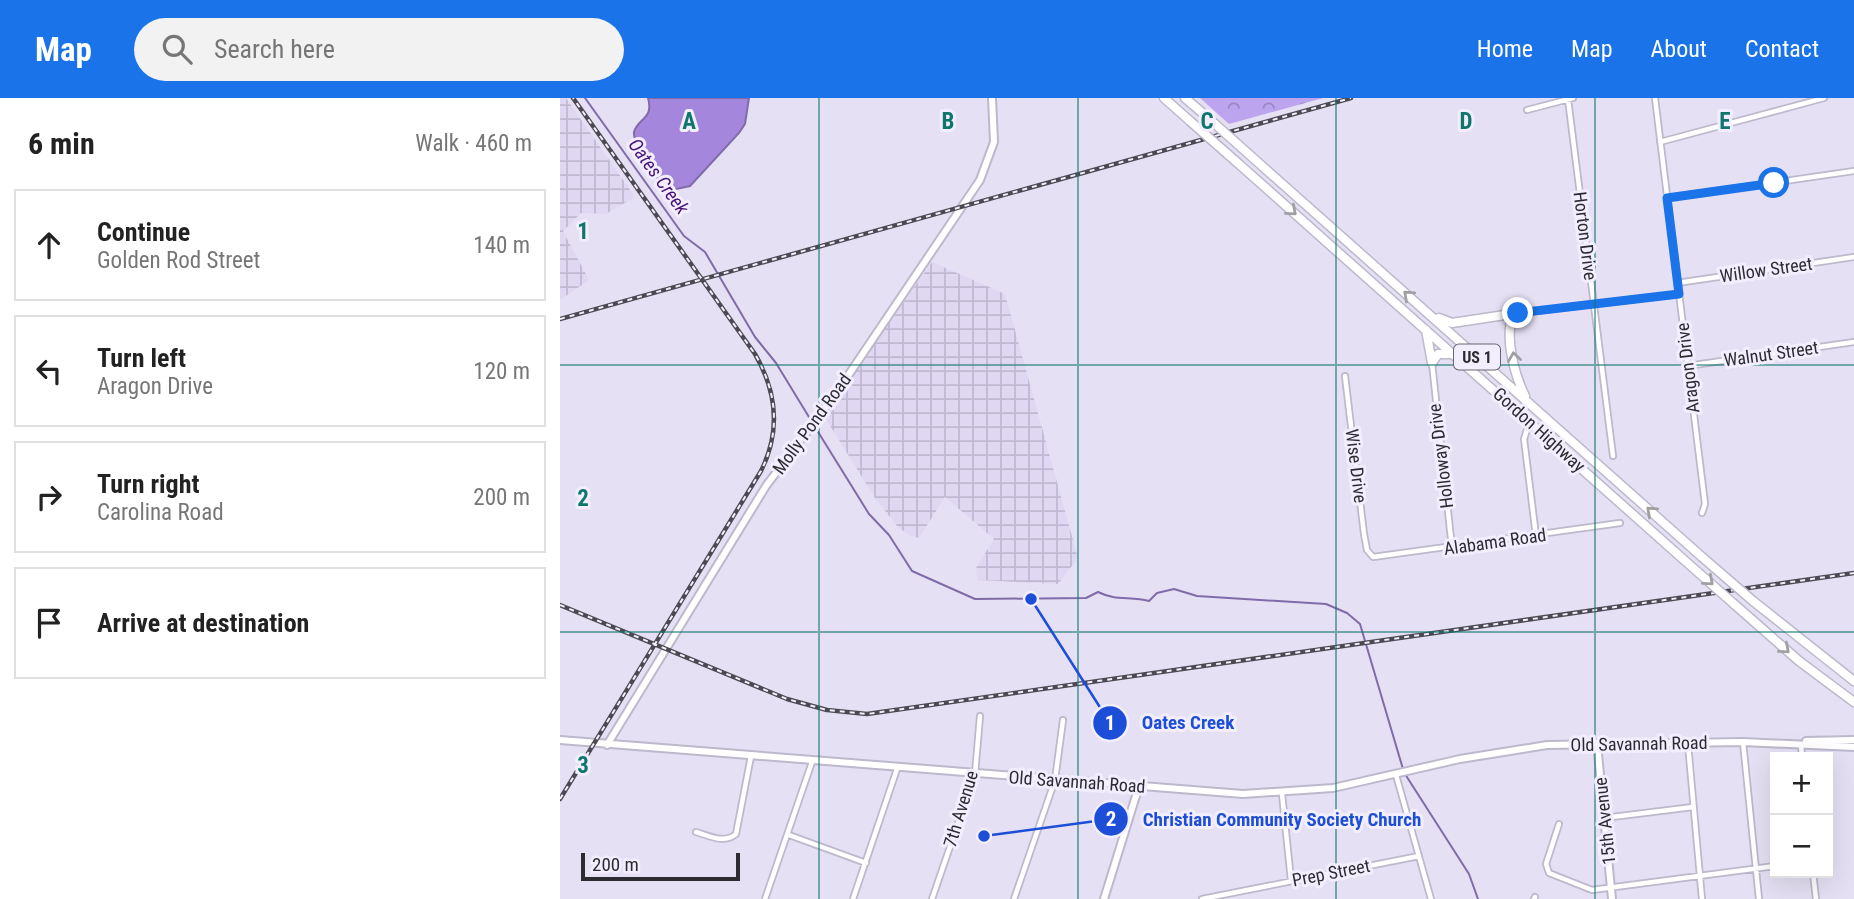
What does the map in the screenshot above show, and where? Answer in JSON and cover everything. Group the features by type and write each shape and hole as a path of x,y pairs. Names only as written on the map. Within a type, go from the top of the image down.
{"highway":[{"name":"Gordon Highway","path":"1164,98 1734,604 1818,677 1854,702"},
{"name":"Gordon Highway","path":"1185,98 1702,557 1854,681"},
{"path":"1428,313 1452,323 1518,313"},
{"path":"1518,313 1512,318 1510,329 1517,381 1528,402"},
{"path":"1426,330 1432,363"},
{"path":"1432,363 1438,354 1455,354"}],"street":[{"name":"Molly Pond Road","path":"607,745 710,575 803,432 821,411 980,180 993,142 992,98"},
{"name":"Aragon Drive","path":"1655,98 1705,504 1702,513"},
{"path":"1660,142 1824,98"},
{"path":"1527,110 1570,99"},
{"name":"Horton Drive","path":"1570,99 1613,456"},
{"path":"1667,198 1854,171"},
{"name":"Willow Street","path":"1677,283 1854,257"},
{"path":"1518,313 1679,294"},
{"name":"Walnut Street","path":"1687,366 1854,342"},
{"name":"Holloway Drive","path":"1432,363 1452,548"},
{"name":"Wise Drive","path":"1345,376 1364,534 1370,556"},
{"path":"1529,423 1524,439 1536,536"},
{"name":"Alabama Road","path":"1370,556 1383,558 1620,523"},
{"name":"7th Avenue","path":"932,899 975,774 980,716"},
{"path":"1014,899 1055,780 1063,720"},
{"name":"Old Savannah Road","path":"1801,743 1812,739 1854,740"},
{"name":"Old Savannah Road","path":"560,740 897,769 1243,794 1282,794 1333,788 1460,759 1547,746 1743,742 1854,747"},
{"path":"1743,742 1759,899"},
{"name":"15th Avenue","path":"1597,743 1612,899"},
{"path":"1801,743 1802,752"},
{"path":"1688,744 1702,899"},
{"path":"696,832 722,840 730,839 736,834 751,756"},
{"path":"765,899 813,762"},
{"path":"852,899 897,769"},
{"path":"1403,773 1419,856 1431,899"},
{"path":"1104,899 1139,786"},
{"path":"1282,794 1291,880"},
{"path":"1604,818 1693,807"},
{"path":"1559,824 1546,864 1549,873 1592,890 1770,866"},
{"path":"789,835 866,863"},
{"name":"Prep Street","path":"1202,899 1419,856"},
{"path":"1814,878 1816,899"}],"shaded area":[{"path":"560,98 566,98 635,197 606,214 581,213 563,231 589,280 560,300"},
{"path":"932,262 1005,294 1078,558 1058,584 977,580 976,568 994,539 945,497 919,538 910,536 897,526 875,498 824,416"}],"green space":[{"path":"1200,98 1323,98 1229,124"}],"water":[{"path":"648,98 749,98 745,124 739,133 690,186 667,191 647,162 635,137 636,127 649,110"}],"waterway":[{"name":"Oates Creek","path":"585,98 684,236 705,252 755,337 776,363 812,422"},
{"name":"Oates Creek","path":"815,427 869,514 889,535 912,571 975,599 1086,598 1098,592 1111,597 1149,601 1157,593 1174,589 1197,596 1326,604 1347,613 1360,624 1403,769"},
{"name":"Oates Creek","path":"1405,774 1469,874 1478,899"}],"railway":[{"path":"560,799 761,471 772,441 774,426 772,397 755,354 573,98"},
{"path":"560,319 1351,98"},
{"path":"560,605 787,699 827,710 867,714 1854,573"}],"place":[{"name":"Oates Creek","path":"1031,599"},
{"name":"Christian Community Society Church","path":"984,836"}],"route":[{"path":"1518,313 1679,294 1667,198 1774,183"}]}
